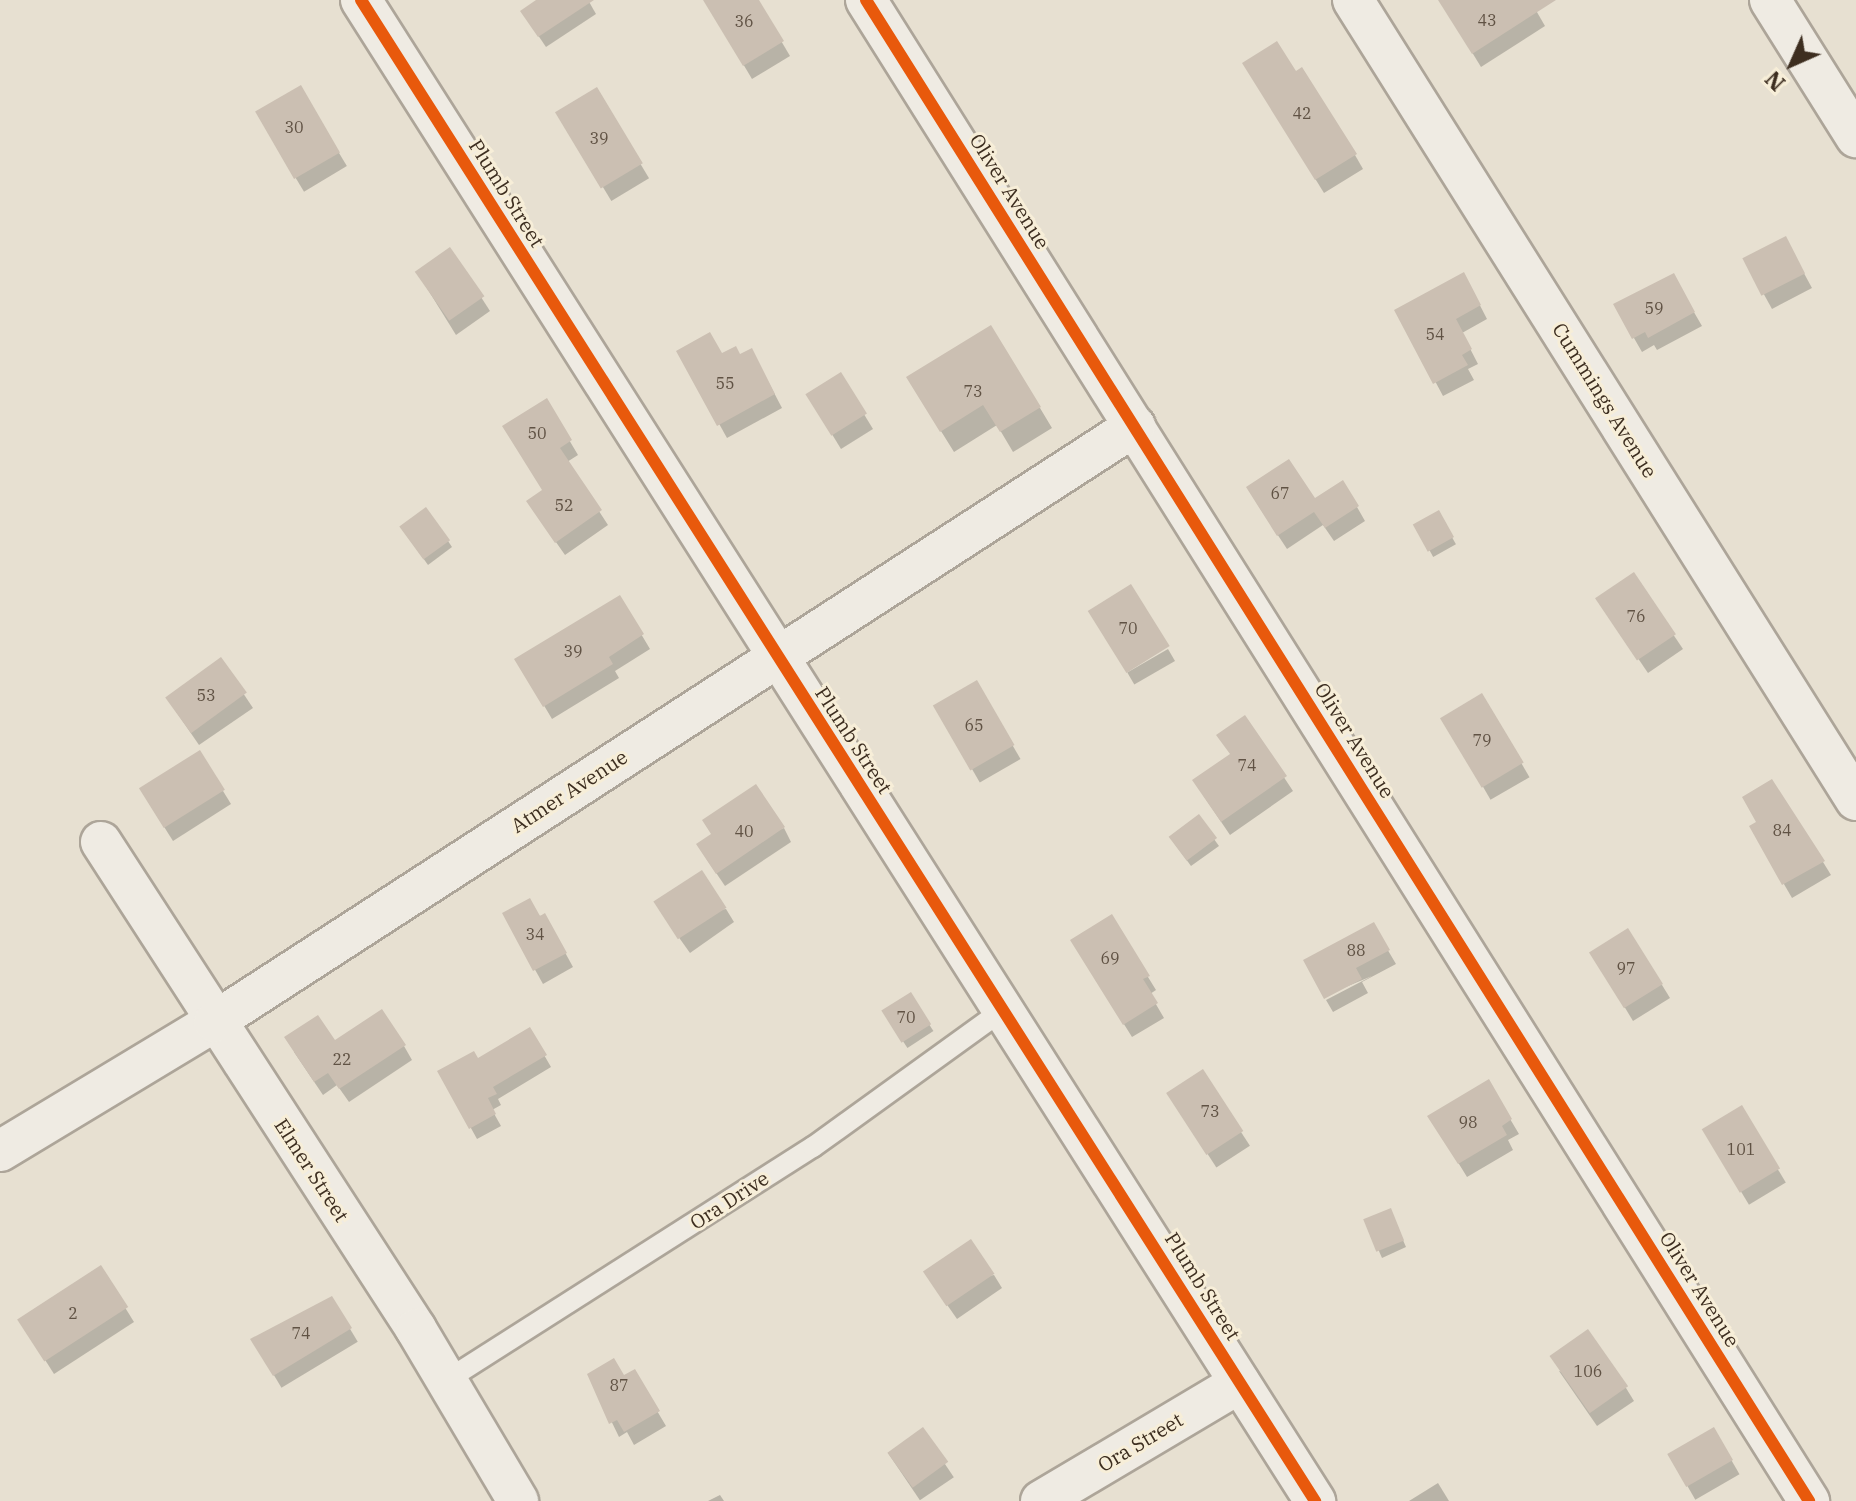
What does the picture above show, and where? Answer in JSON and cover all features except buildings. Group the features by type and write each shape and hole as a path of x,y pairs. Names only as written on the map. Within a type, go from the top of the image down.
{"street":[{"name":"Plumb Street","path":"361,0 775,656 1004,1009 1315,1501"},
{"name":"Oliver Avenue","path":"866,0 1809,1501"},
{"name":"Cummings Avenue","path":"1353,0 1856,800"},
{"path":"1770,0 1856,137"},
{"name":"Atmer Avenue","path":"0,1151 214,1022 775,656 1135,426"},
{"name":"Elmer Street","path":"101,842 447,1380 518,1501"},
{"name":"Ora Street","path":"1041,1501 1240,1383"}],"lane":[{"name":"Ora Drive","path":"447,1380 813,1147 1004,1009"}],"cycle path":[{"path":"361,0 1315,1501"},
{"path":"866,0 1809,1501"}]}
